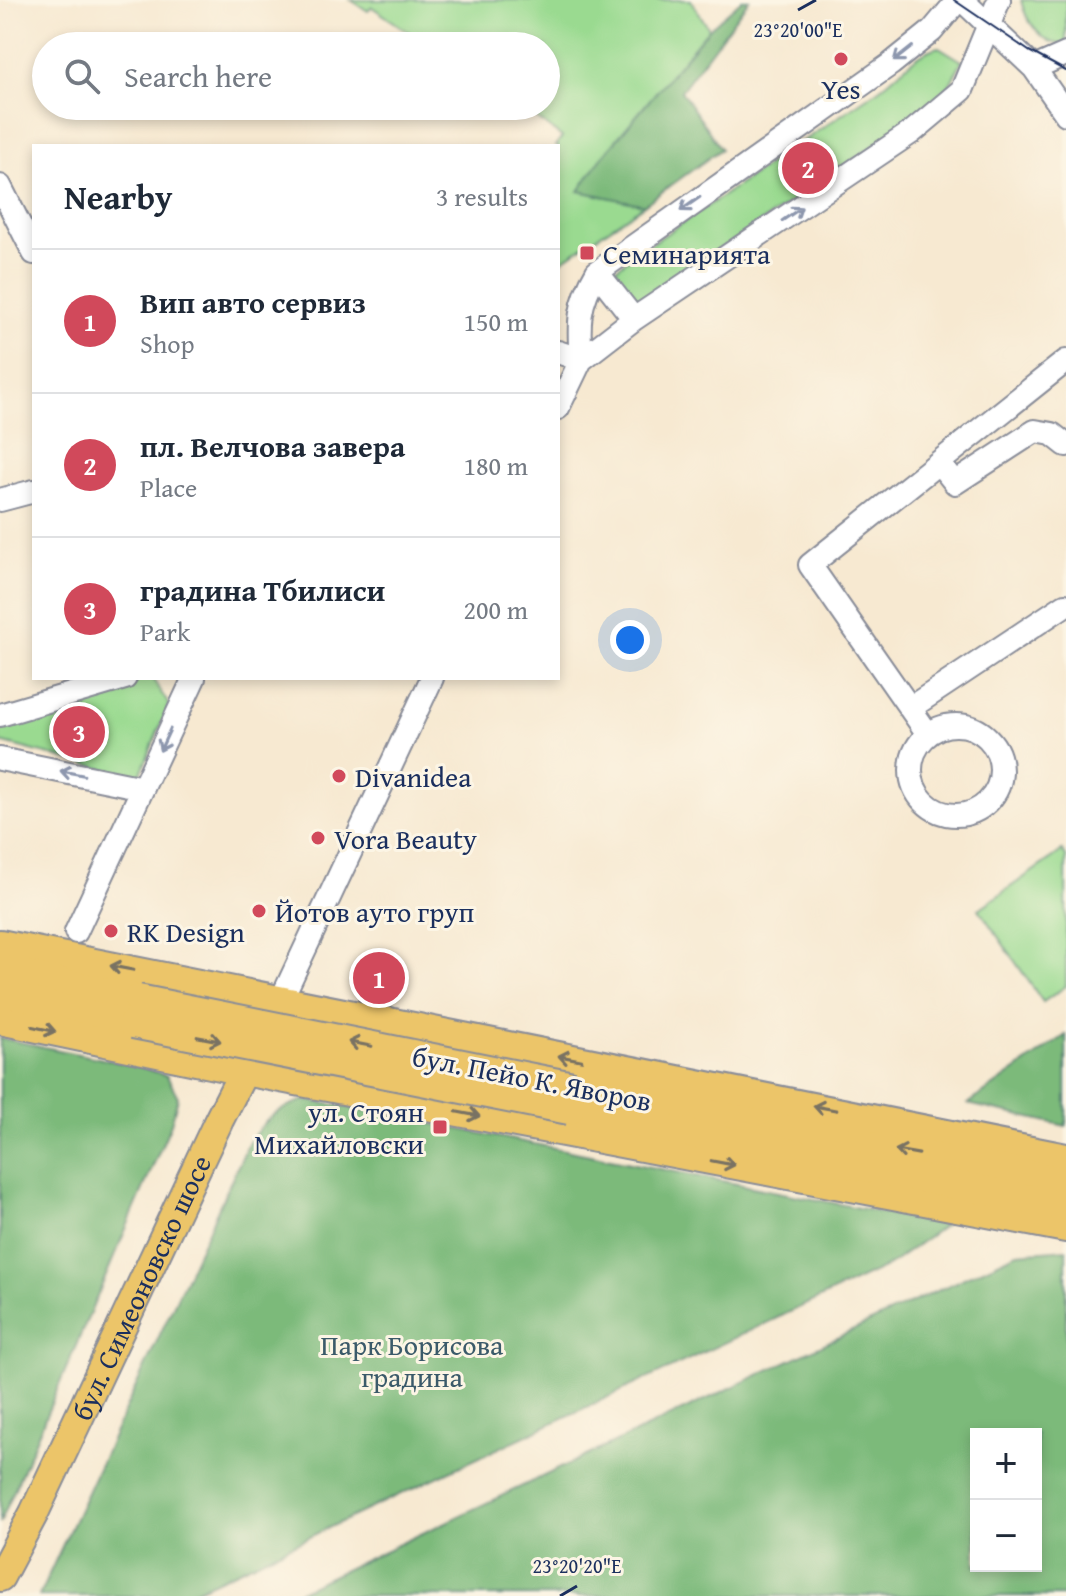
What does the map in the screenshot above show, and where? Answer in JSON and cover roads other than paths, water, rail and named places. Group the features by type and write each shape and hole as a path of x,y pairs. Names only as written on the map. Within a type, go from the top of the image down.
{"main road":[{"path":"0,944 1066,1158"},
{"name":"бул. Пейо К. Яворов","path":"0,969 136,1012"},
{"name":"бул. Пейо К. Яворов","path":"0,995 136,1012 571,1098 1066,1206"},
{"name":"бул. Симеоновско шосе","path":"0,1577 34,1513 244,1071 281,1000"},
{"path":"0,1020 244,1071 1066,1228"},
{"name":"бул. Пейо К. Яворов","path":"571,1098 860,1144 1066,1181"},
{"path":"870,1117 1066,1172"},
{"path":"852,1188 1066,1212"}],"street":[{"path":"581,360 578,325 584,293 597,272 891,64 932,31 960,0 1034,68 1066,114"},
{"path":"560,404 581,360 634,319 912,132 962,90 999,0"},
{"path":"1034,68 1066,54"},
{"path":"0,186 32,249"},
{"path":"597,272 634,319"},
{"path":"560,353 581,360"},
{"path":"928,734 810,565 1066,361"},
{"path":"939,463 955,483 1035,431 1052,434 1066,445"},
{"path":"0,500 32,492"},
{"path":"910,708 1065,605"},
{"path":"0,715 118,680"},
{"path":"76,932 193,680"},
{"path":"281,1000 431,680"},
{"path":"960,725 975,729 987,737 1000,763 1000,778 995,792 985,804 958,815 930,807 919,796 910,768 913,754 928,734 946,726 960,725"},
{"path":"0,759 143,788"}],"tram line":[{"path":"954,0 1029,51 1066,71"}],"place":[{"name":"Yes","path":"841,59"},
{"name":"пл. Велчова завера","path":"808,168"},
{"name":"Семинарията","path":"587,253"},
{"name":"градина Тбилиси","path":"79,732"},
{"name":"Divanidea","path":"339,776"},
{"name":"Vora Beauty","path":"318,838"},
{"name":"Йотов ауто груп","path":"259,911"},
{"name":"RK Design","path":"111,931"},
{"name":"Вип авто сервиз","path":"379,978"},
{"name":"ул. Стоян Михайловски","path":"440,1127"}],"park label":[{"name":"Парк Борисова градина","path":"412,1360"}]}
